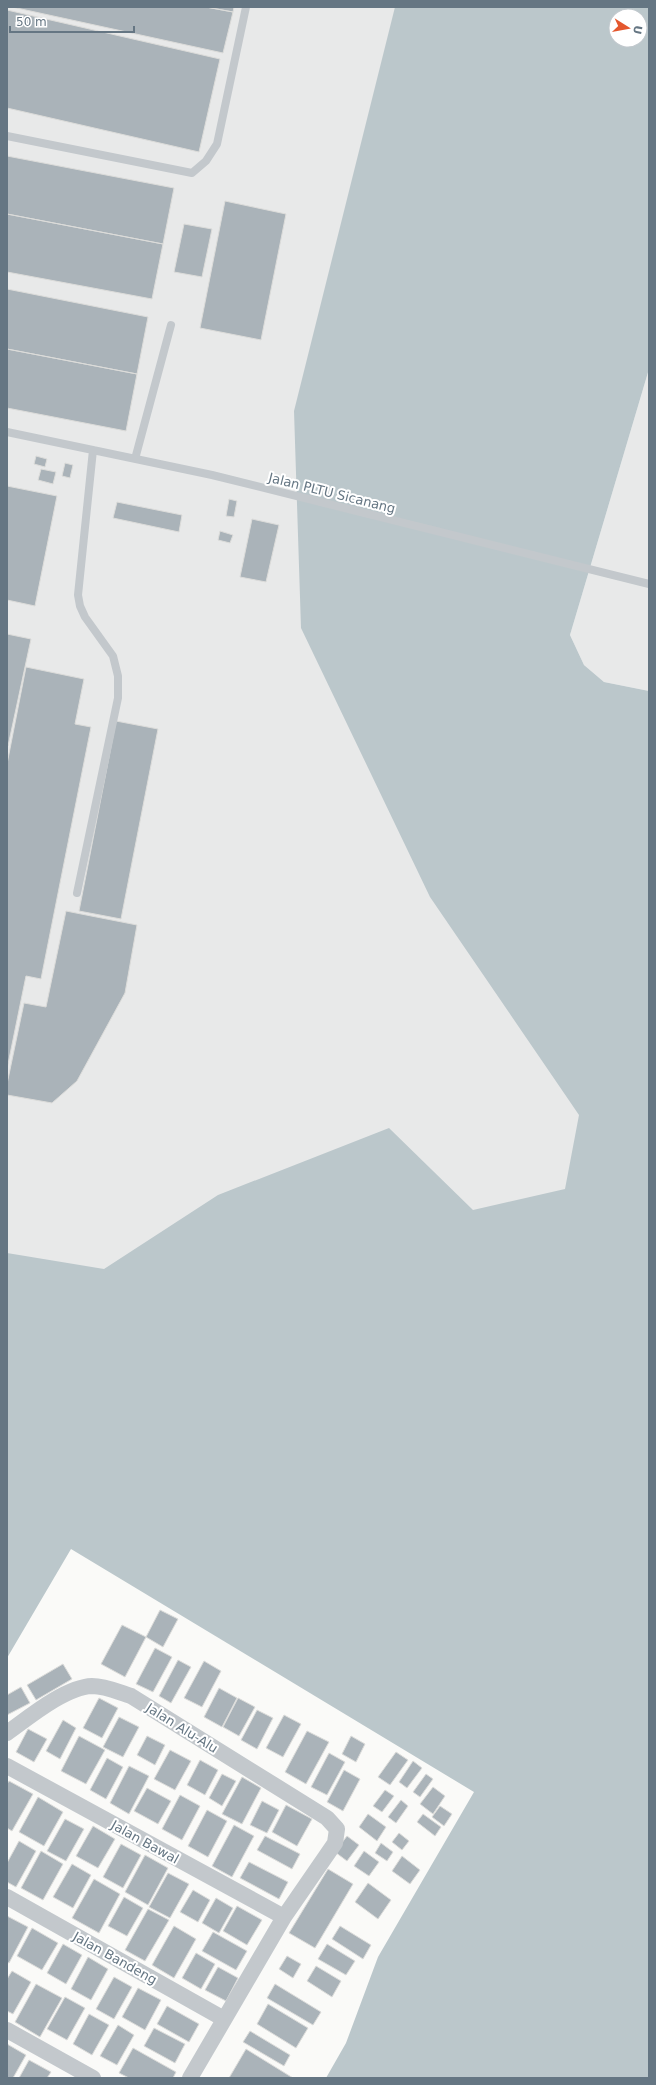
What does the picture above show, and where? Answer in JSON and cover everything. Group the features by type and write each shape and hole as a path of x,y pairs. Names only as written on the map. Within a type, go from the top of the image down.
{"street":[{"name":"Jalan Alu-Alu","path":"7,1733 56,1698 91,1686 110,1689 131,1696 327,1818 337,1829 335,1843 284,1917"},
{"name":"Jalan Bawal","path":"7,1766 284,1917"},
{"name":"Jalan Bandeng","path":"7,1897 224,2019"},
{"path":"190,2078 284,1917"},
{"path":"7,2030 93,2078"}],"lane":[{"path":"7,136 192,173 206,161 217,144 246,7"},
{"path":"135,459 171,326"},
{"name":"Jalan PLTU Sicanang","path":"7,432 212,475 618,578 649,584"},
{"path":"77,893 118,698 118,676 113,656 85,617 80,606 78,595 93,450"}],"shaded area":[{"path":"7,7 468,7 619,1106 589,1236 105,1301 7,1274"},
{"path":"395,7 649,7 649,369 570,635 584,665 604,682 649,691 649,2078 326,2078 346,2043 378,1957 474,1792 71,1549 7,1658 7,1253 104,1269 218,1195 389,1128 473,1210 565,1189 579,1115 430,897 301,628 294,411"},
{"path":"649,369 649,691 604,682 584,665 570,635"}],"building":[{"path":"12,7 206,7 233,12 223,53"},
{"path":"206,7 234,7 233,12"},
{"path":"7,10 220,59 199,152 7,108"},
{"path":"7,156 174,188 163,244 7,214"},
{"path":"225,201 286,214 261,340 200,328"},
{"path":"7,214 163,244 152,299 7,272"},
{"path":"184,224 212,229 202,277 174,272"},
{"path":"7,289 148,317 137,374 7,349"},
{"path":"7,349 137,374 126,431 7,408"},
{"path":"36,456 47,459 45,467 34,464"},
{"path":"65,463 73,465 70,478 62,476"},
{"path":"41,469 56,472 53,484 38,480"},
{"path":"7,486 57,496 35,606 7,600"},
{"path":"229,499 237,501 234,517 226,516"},
{"path":"117,502 182,515 179,532 113,518"},
{"path":"252,519 279,525 266,582 240,577"},
{"path":"220,531 233,535 230,543 218,540"},
{"path":"7,634 31,639 8,746 7,746"},
{"path":"26,667 84,679 75,724 91,727 41,979 26,976 7,1069 7,764"},
{"path":"116,721 158,729 121,919 79,911"},
{"path":"66,911 137,925 125,993 77,1081 52,1103 7,1095 7,1084 24,1003 46,1007"},
{"path":"160,1610 178,1619 163,1647 146,1637"},
{"path":"122,1625 146,1637 125,1677 101,1664"},
{"path":"155,1648 172,1657 153,1692 136,1684"},
{"path":"178,1660 191,1667 171,1703 159,1696"},
{"path":"204,1661 221,1671 202,1707 184,1698"},
{"path":"63,1664 72,1679 36,1700 27,1685"},
{"path":"21,1687 30,1703 7,1715 7,1695"},
{"path":"219,1688 237,1698 222,1727 204,1717"},
{"path":"99,1698 118,1708 102,1738 83,1728"},
{"path":"238,1698 255,1707 239,1736 223,1727"},
{"path":"257,1710 273,1718 257,1749 241,1740"},
{"path":"284,1715 301,1724 283,1757 266,1748"},
{"path":"119,1717 139,1727 123,1757 103,1747"},
{"path":"63,1720 76,1728 60,1759 46,1751"},
{"path":"28,1729 47,1739 34,1762 16,1752"},
{"path":"307,1731 329,1742 306,1784 285,1772"},
{"path":"79,1736 105,1750 86,1784 61,1771"},
{"path":"147,1736 165,1745 155,1765 137,1755"},
{"path":"351,1736 365,1744 356,1762 342,1754"},
{"path":"170,1750 191,1761 175,1790 154,1779"},
{"path":"396,1752 408,1760 390,1785 378,1777"},
{"path":"329,1753 345,1762 327,1795 311,1787"},
{"path":"107,1758 123,1767 106,1799 90,1790"},
{"path":"200,1760 218,1770 205,1795 187,1785"},
{"path":"413,1761 422,1768 407,1788 399,1782"},
{"path":"129,1766 149,1776 129,1814 110,1803"},
{"path":"344,1770 360,1779 343,1811 327,1802"},
{"path":"222,1774 236,1781 222,1806 209,1798"},
{"path":"426,1774 433,1779 420,1797 413,1792"},
{"path":"242,1777 261,1788 242,1824 222,1814"},
{"path":"9,1781 33,1794 12,1831 7,1828 7,1784"},
{"path":"433,1787 445,1796 433,1814 420,1804"},
{"path":"147,1788 171,1801 158,1824 134,1811"},
{"path":"385,1790 394,1796 382,1812 373,1806"},
{"path":"180,1795 200,1806 182,1840 162,1829"},
{"path":"38,1797 63,1812 44,1846 19,1832"},
{"path":"401,1800 408,1806 396,1823 388,1817"},
{"path":"262,1801 279,1810 267,1833 250,1825"},
{"path":"286,1805 312,1819 297,1846 272,1832"},
{"path":"440,1806 452,1814 444,1826 432,1817"},
{"path":"207,1810 227,1821 208,1857 188,1846"},
{"path":"368,1814 386,1827 377,1841 359,1827"},
{"path":"423,1814 441,1827 435,1836 417,1822"},
{"path":"65,1819 84,1829 66,1861 47,1851"},
{"path":"234,1825 254,1836 232,1877 212,1866"},
{"path":"93,1826 115,1839 98,1868 76,1856"},
{"path":"399,1833 409,1841 402,1850 392,1842"},
{"path":"265,1836 300,1854 292,1869 257,1850"},
{"path":"347,1836 359,1845 347,1861 335,1852"},
{"path":"19,1841 36,1851 16,1887 7,1882 7,1863"},
{"path":"381,1843 393,1852 387,1861 375,1853"},
{"path":"121,1844 141,1855 123,1888 103,1877"},
{"path":"41,1851 63,1864 43,1900 21,1888"},
{"path":"364,1851 379,1862 369,1876 354,1866"},
{"path":"145,1855 168,1868 148,1905 125,1892"},
{"path":"402,1856 420,1870 410,1884 392,1871"},
{"path":"249,1862 288,1882 279,1899 240,1878"},
{"path":"72,1864 91,1875 73,1908 53,1897"},
{"path":"328,1869 353,1884 315,1948 289,1933"},
{"path":"168,1873 189,1884 170,1918 149,1907"},
{"path":"94,1879 120,1894 99,1933 72,1918"},
{"path":"368,1883 391,1900 378,1919 355,1902"},
{"path":"193,1890 210,1900 198,1922 180,1912"},
{"path":"124,1897 143,1908 127,1936 108,1926"},
{"path":"216,1898 233,1908 219,1933 202,1923"},
{"path":"237,1906 262,1920 247,1945 223,1931"},
{"path":"148,1909 169,1920 145,1961 125,1950"},
{"path":"7,1916 28,1927 9,1963 7,1962"},
{"path":"174,1926 196,1939 174,1978 152,1965"},
{"path":"340,1926 371,1945 363,1959 332,1939"},
{"path":"32,1928 58,1943 42,1970 17,1956"},
{"path":"213,1932 247,1951 236,1970 202,1951"},
{"path":"63,1944 82,1955 66,1984 47,1973"},
{"path":"327,1944 355,1961 346,1975 318,1959"},
{"path":"196,1953 215,1964 201,1989 182,1978"},
{"path":"287,1956 301,1964 293,1978 279,1969"},
{"path":"88,1957 108,1969 91,2000 71,1989"},
{"path":"316,1966 341,1981 332,1997 307,1981"},
{"path":"218,1967 238,1978 226,2001 205,1990"},
{"path":"12,1971 31,1982 13,2014 7,2011 7,1979"},
{"path":"114,1977 132,1987 114,2019 96,2009"},
{"path":"36,1984 62,1998 40,2037 15,2022"},
{"path":"275,1984 321,2012 313,2025 267,1998"},
{"path":"138,1988 161,2000 145,2030 122,2017"},
{"path":"65,1997 85,2008 67,2040 47,2029"},
{"path":"268,2004 308,2028 296,2048 257,2024"},
{"path":"167,2006 199,2024 189,2042 157,2024"},
{"path":"89,2014 109,2025 92,2055 73,2044"},
{"path":"118,2025 134,2035 117,2065 100,2056"},
{"path":"154,2028 185,2044 175,2063 144,2046"},
{"path":"250,2031 290,2055 284,2066 243,2042"},
{"path":"7,2044 26,2055 13,2078 7,2078"},
{"path":"133,2048 176,2072 173,2078 129,2078 119,2073"},
{"path":"246,2049 293,2078 229,2078"},
{"path":"29,2060 51,2072 47,2078 19,2078"}]}
